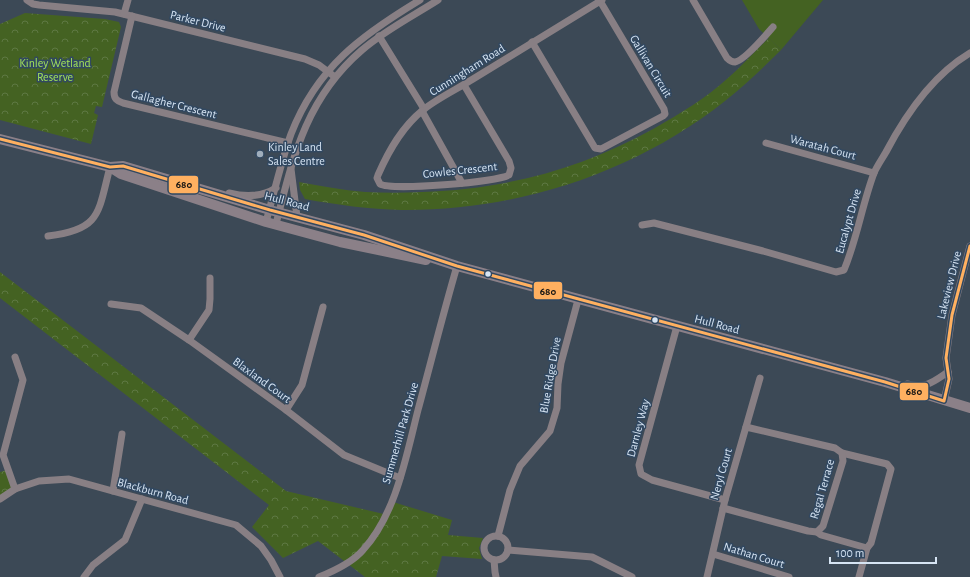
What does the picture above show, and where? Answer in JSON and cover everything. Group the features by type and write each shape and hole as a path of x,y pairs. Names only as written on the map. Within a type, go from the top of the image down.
{"main road":[{"name":"Hull Road","path":"0,139 110,167 121,174 271,223 340,242 400,256 457,266"},
{"name":"Hull Road","path":"110,167 123,166 274,211 364,235 457,266 885,382 970,408"}],"street":[{"name":"Parker Drive","path":"27,0 33,4 39,5 101,10 124,14 305,59 317,64 335,77"},
{"path":"124,14 128,0"},
{"path":"404,0 413,15"},
{"path":"274,211 276,188 288,143 305,106 328,72 338,60 364,36 420,0"},
{"path":"271,223 300,137 314,108 335,77 362,50 380,36 438,0"},
{"path":"693,0 724,54 730,61 735,62 740,60 752,50 773,27"},
{"name":"Gallivan Circuit","path":"532,42 595,148 601,149 662,116 665,114 664,109 601,1"},
{"name":"Cunningham Road","path":"382,185 377,178 387,154 404,128 423,110 601,1"},
{"name":"Gallagher Crescent","path":"132,16 114,92 114,97 117,101 288,143"},
{"path":"380,36 423,110 462,183"},
{"name":"Eucalypt Drive","path":"642,225 654,223 756,249 836,272 844,270 849,259 874,173 907,116 925,93 944,73 970,53"},
{"name":"Cowles Crescent","path":"382,185 439,186 509,175 511,171 509,161 464,85"},
{"name":"Waratah Court","path":"766,143 874,173"},
{"path":"291,165 297,217"},
{"path":"48,236 81,230 93,219 100,208 110,167"},
{"path":"184,184 241,196 261,194 276,188"},
{"name":"Lakeview Drive","path":"944,401 949,379 946,358 952,315 970,246"},
{"name":"Summerhill Park Drive","path":"319,577 350,561 363,550 386,517 400,478 457,266"},
{"path":"189,340 209,310 210,278"},
{"name":"Blue Ridge Drive","path":"498,536 510,490 520,466 550,431 557,408 561,362 578,300"},
{"name":"Blaxland Court","path":"111,304 141,308 189,340 286,410 344,455 400,478"},
{"path":"286,410 302,385 323,307"},
{"name":"Darnley Way","path":"677,326 639,465 641,474 652,480 724,504"},
{"path":"15,357 23,380 3,455 15,489"},
{"path":"885,382 897,382 920,386 934,382 948,372"},
{"name":"Neryl Court","path":"707,577 724,504 760,378"},
{"name":"Regal Terrace","path":"724,504 808,531 817,532 823,526 843,461 842,452 835,448 746,427"},
{"path":"113,491 122,434"},
{"path":"842,452 883,463 890,466 891,470 871,543 867,548 859,577"},
{"name":"Blackburn Road","path":"0,499 15,489 39,481 69,479 236,525 261,546 272,560 280,577"},
{"path":"84,577 93,565 125,540 142,499"},
{"path":"817,532 821,535 867,548"},
{"path":"498,536 507,543 508,550 501,559 494,560 487,557 484,546 490,537 498,536"},
{"path":"508,550 592,557 632,577"},
{"name":"Nathan Court","path":"713,554 789,577"},
{"path":"494,560 496,577"}],"green space":[{"path":"742,0 823,0 781,50 759,29"},
{"name":"Kinley Wetland Reserve","path":"25,13 105,19 119,22 121,27 102,107 96,106 94,113 98,115 91,144 0,120 0,24"},
{"path":"769,38 781,50 740,89 725,101 690,126 652,149 613,167 572,183 531,195 488,204 445,209 377,209 329,203 305,199 300,190 299,182 365,192 408,193 453,190 514,181 571,165 599,155 627,142 684,111 720,85"},
{"path":"0,272 286,491 388,515 393,502 452,520 448,535 483,538 479,548 482,559 442,556 436,577 365,577 318,541 283,558 252,527 269,505 0,298"},
{"path":"7,470 13,489 0,497 0,472"}],"transit line":[{"name":"680","path":"0,139 110,167 123,166 270,210 364,235 457,266 885,382 944,401 949,379 946,358 952,315 970,246"}],"place":[{"name":"Kinley Land Sales Centre","path":"260,154"}]}
